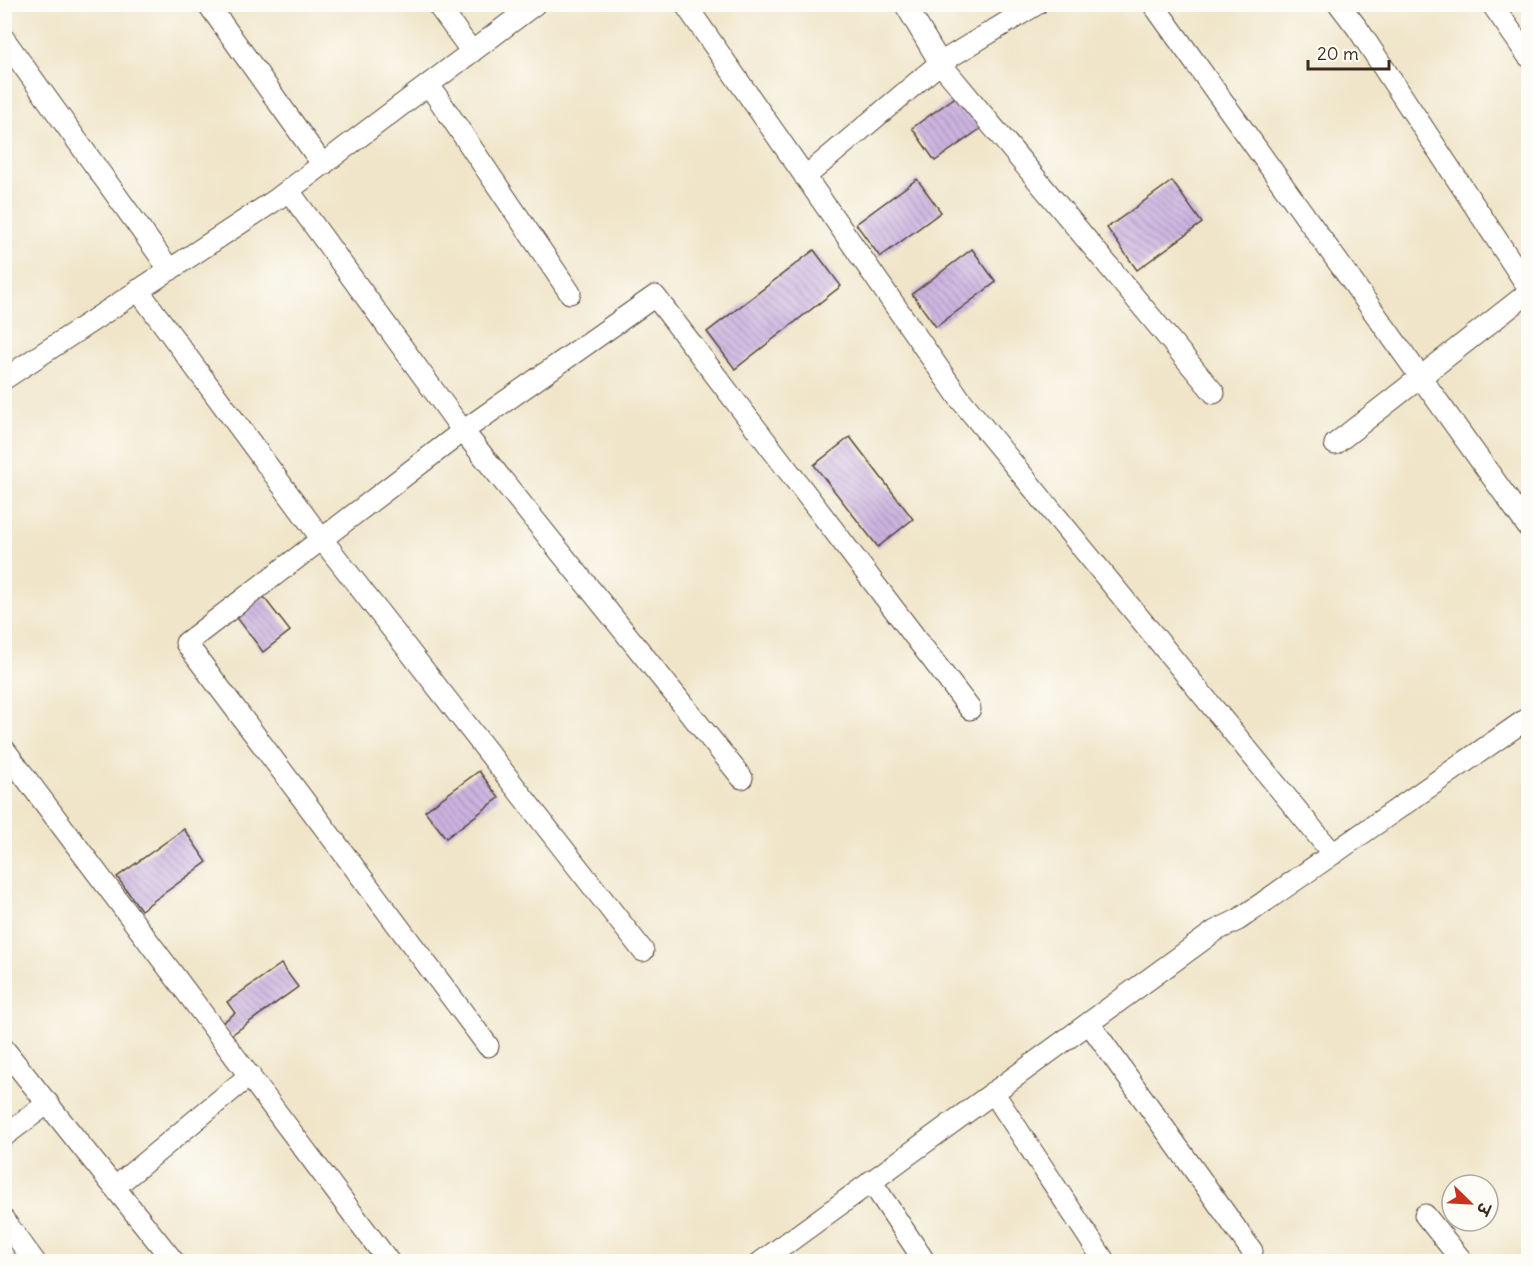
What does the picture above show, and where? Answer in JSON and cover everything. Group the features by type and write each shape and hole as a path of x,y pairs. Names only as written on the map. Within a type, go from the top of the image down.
{"street":[{"path":"208,4 323,165"},
{"path":"437,4 472,52"},
{"path":"4,379 288,191 535,4"},
{"path":"685,4 960,399 1333,854"},
{"path":"905,4 940,63 1214,393"},
{"path":"805,177 940,63 1037,4"},
{"path":"1153,4 1528,527"},
{"path":"1339,4 1358,29 1528,287"},
{"path":"1492,4 1528,56"},
{"path":"4,39 170,270"},
{"path":"429,85 570,293"},
{"path":"288,191 463,430 742,778"},
{"path":"138,291 321,538 643,951"},
{"path":"1335,444 1528,293"},
{"path":"488,1046 186,643 463,430 655,296 970,709"},
{"path":"761,1262 1215,931 1238,920 1527,723"},
{"path":"7,758 250,1075 386,1261"},
{"path":"1089,1023 1252,1251"},
{"path":"4,1049 174,1262"},
{"path":"115,1187 250,1075"},
{"path":"993,1092 1105,1262"},
{"path":"4,1136 48,1103"},
{"path":"871,1181 925,1262"},
{"path":"1425,1215 1462,1262"},
{"path":"4,1220 35,1262"}],"building":[{"path":"964,91 987,124 935,161 912,128"},
{"path":"917,179 941,212 880,257 856,224"},
{"path":"1172,181 1202,223 1137,270 1107,228"},
{"path":"972,249 996,282 936,327 912,294"},
{"path":"814,250 841,286 735,369 707,332"},
{"path":"850,437 913,519 878,547 814,465"},
{"path":"262,595 290,631 263,652 235,615"},
{"path":"479,771 499,798 446,838 425,811"},
{"path":"184,829 207,862 141,910 117,877"},
{"path":"281,964 298,987 230,1036 222,1023 235,1013 227,1002"}]}
